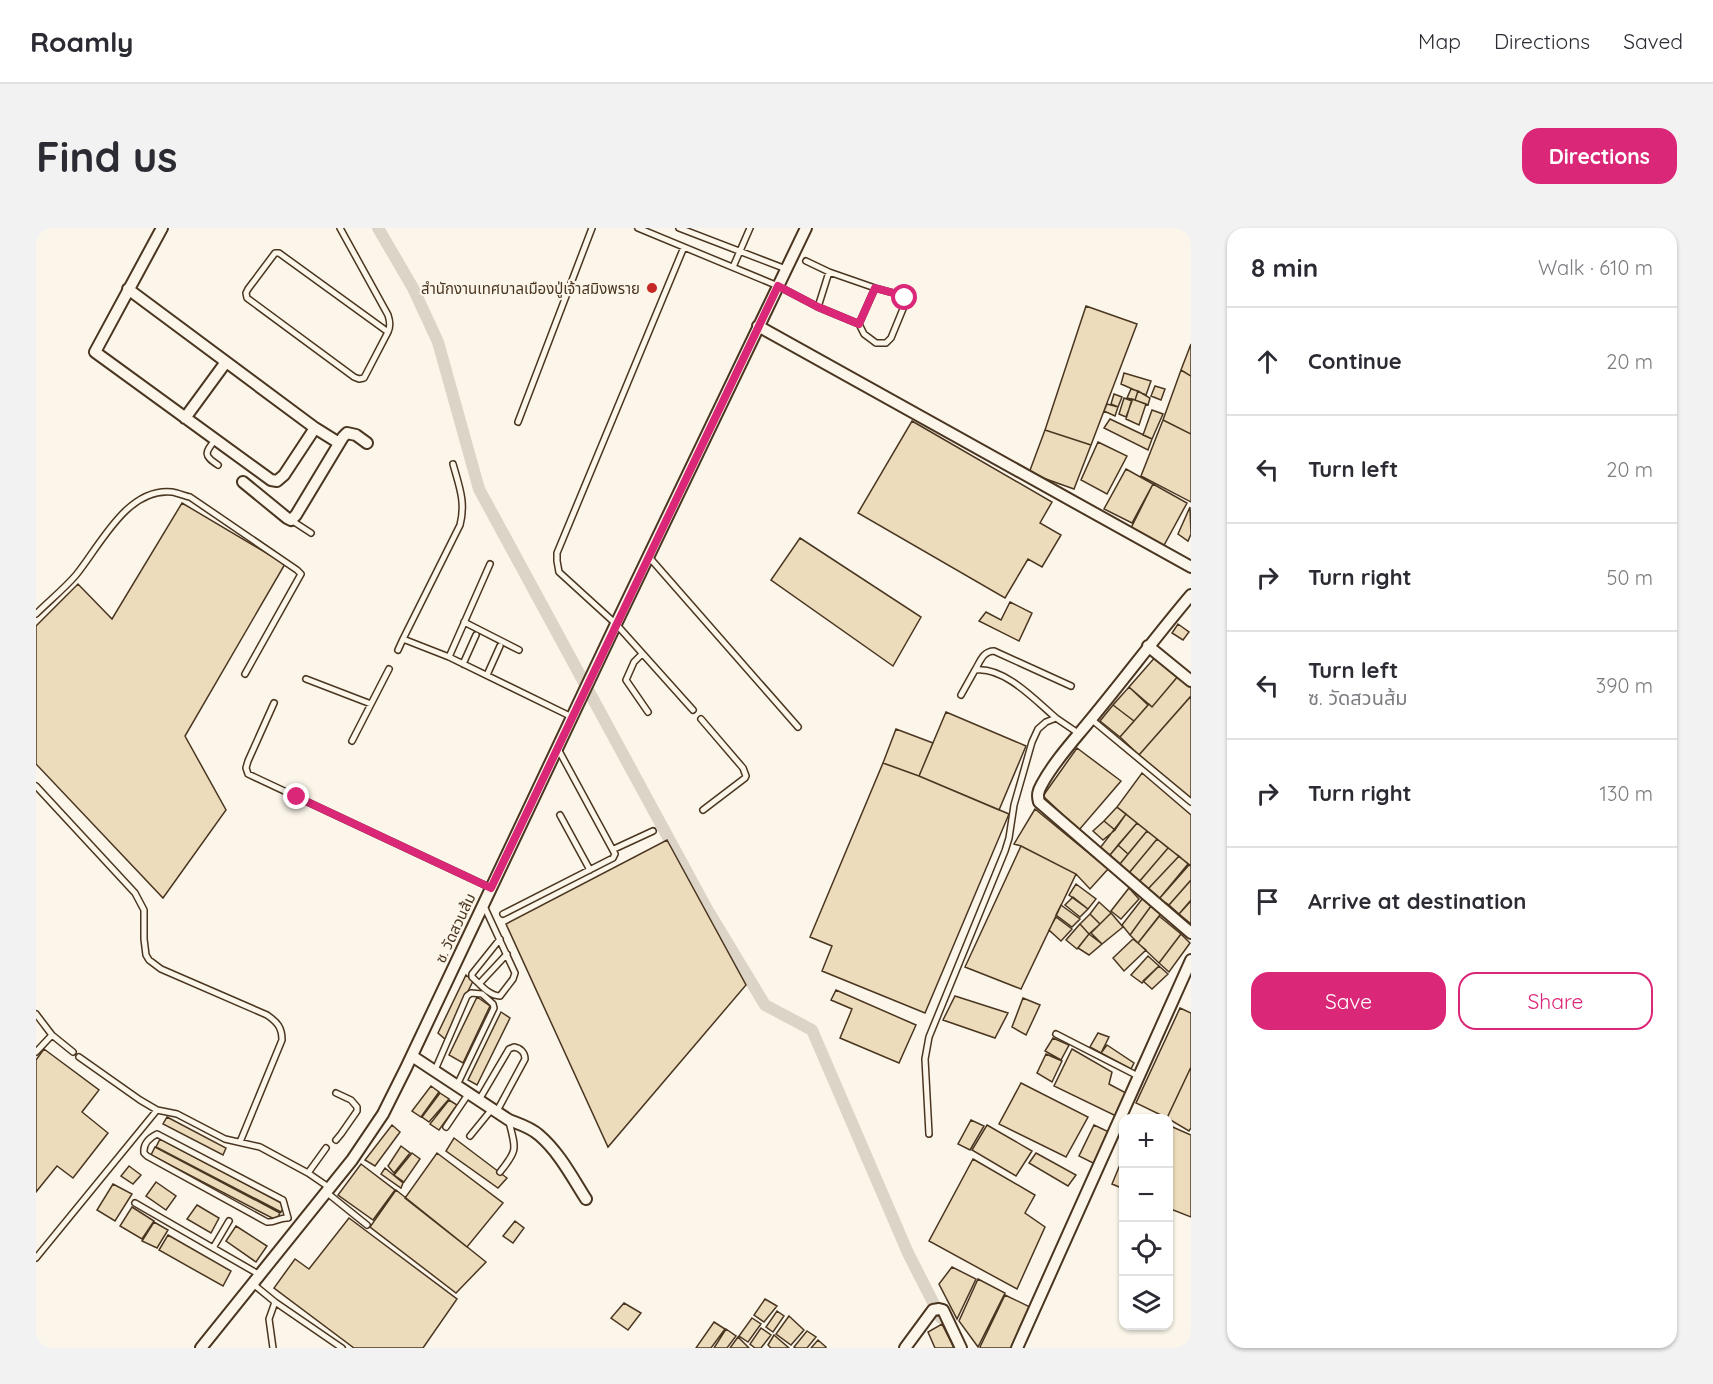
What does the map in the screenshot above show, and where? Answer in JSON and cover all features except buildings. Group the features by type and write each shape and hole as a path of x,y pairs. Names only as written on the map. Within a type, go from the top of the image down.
{"street":[{"path":"162,228 95,352 271,480 277,481 284,475 315,428"},
{"name":"ซ. วัดสวนส้ม","path":"201,1348 352,1160 383,1114 806,228"},
{"path":"128,290 315,428 339,443"},
{"path":"758,326 1191,567"},
{"path":"185,418 226,362"},
{"path":"243,482 291,520 347,433 356,435 368,443"},
{"path":"1191,595 1078,734 1038,791 1040,802 1191,933"},
{"path":"1148,646 1191,681"},
{"path":"1017,1348 1138,1076 1188,975 1191,960"},
{"path":"412,1056 509,1120 538,1134 555,1152 586,1199"},
{"path":"904,1348 933,1310 939,1309 943,1310 961,1348"}],"lane":[{"path":"340,228 390,322 388,332 364,378 354,377 247,298 246,293 275,253 279,253 388,332"},
{"path":"518,422 592,228"},
{"path":"679,228 786,269"},
{"path":"733,267 750,228"},
{"path":"641,229 778,286 818,307 859,324 864,334 876,343 886,343 891,338 905,298 829,272 806,261"},
{"path":"684,247 557,553 557,561 559,572 616,624 693,710"},
{"path":"818,307 829,272"},
{"path":"859,324 875,288"},
{"path":"215,440 207,451 207,455 218,465"},
{"path":"398,650 460,525 464,511 453,464"},
{"path":"36,614 75,577 132,504 158,493 172,492 190,497 301,574 245,674"},
{"path":"291,520 311,533"},
{"path":"648,556 798,727"},
{"path":"449,657 490,564"},
{"path":"464,622 519,650"},
{"path":"463,664 476,635"},
{"path":"403,639 449,657 572,717"},
{"path":"487,675 500,646"},
{"path":"960,695 984,654 990,651 1071,686"},
{"path":"642,654 634,662 626,680 648,712"},
{"path":"352,741 389,669"},
{"path":"975,670 995,672 1013,682 1078,734"},
{"path":"306,680 371,704"},
{"path":"274,703 248,761 246,768 248,774 491,888"},
{"path":"929,1134 926,1059 933,1026 1005,851 1014,805 1032,742 1038,729 1046,722 1056,718"},
{"path":"701,719 743,768 746,776 703,810"},
{"path":"1091,719 1191,802"},
{"path":"503,914 613,858 615,854 557,747"},
{"path":"36,786 135,893 144,910 144,947 149,960 161,969 267,1015 278,1022 281,1027 282,1040 240,1142"},
{"path":"560,816 590,870"},
{"path":"614,849 653,831"},
{"path":"483,905 500,939 507,954 515,975 497,997 472,977 472,974 500,939"},
{"path":"480,983 507,954"},
{"path":"435,1070 467,996 471,993 482,994 493,1004 494,1008 457,1085"},
{"path":"36,1014 52,1035 73,1052"},
{"path":"1056,1034 1138,1076"},
{"path":"36,1052 52,1035"},
{"path":"470,1136 494,1110 525,1059 521,1050 514,1047 509,1049 479,1100"},
{"path":"79,1057 157,1110 177,1114 225,1139 260,1147 308,1173 367,1225"},
{"path":"336,1093 351,1100 357,1107 357,1111 336,1140"},
{"path":"446,1127 469,1093"},
{"path":"36,1258 157,1110"},
{"path":"500,1172 514,1154 515,1145 509,1120"},
{"path":"288,1218 284,1200 160,1134 152,1137 144,1147 143,1151 147,1156 267,1222 288,1218 299,1225"},
{"path":"308,1173 326,1148"},
{"path":"135,1203 213,1248 256,1279 275,1302 342,1348"},
{"path":"213,1248 229,1221"},
{"path":"273,1348 268,1319 275,1302"}],"waterway":[{"path":"378,228 413,288 438,342 479,489 707,909 765,1005 812,1030 908,1253 941,1318"}],"place":[{"name":"สำนักงานเทศบาลเมืองปู่เจ้าสมิงพราย","path":"652,288"}],"route":[{"path":"297,797 491,888 778,286 818,307 859,324 875,288 905,298"}]}
